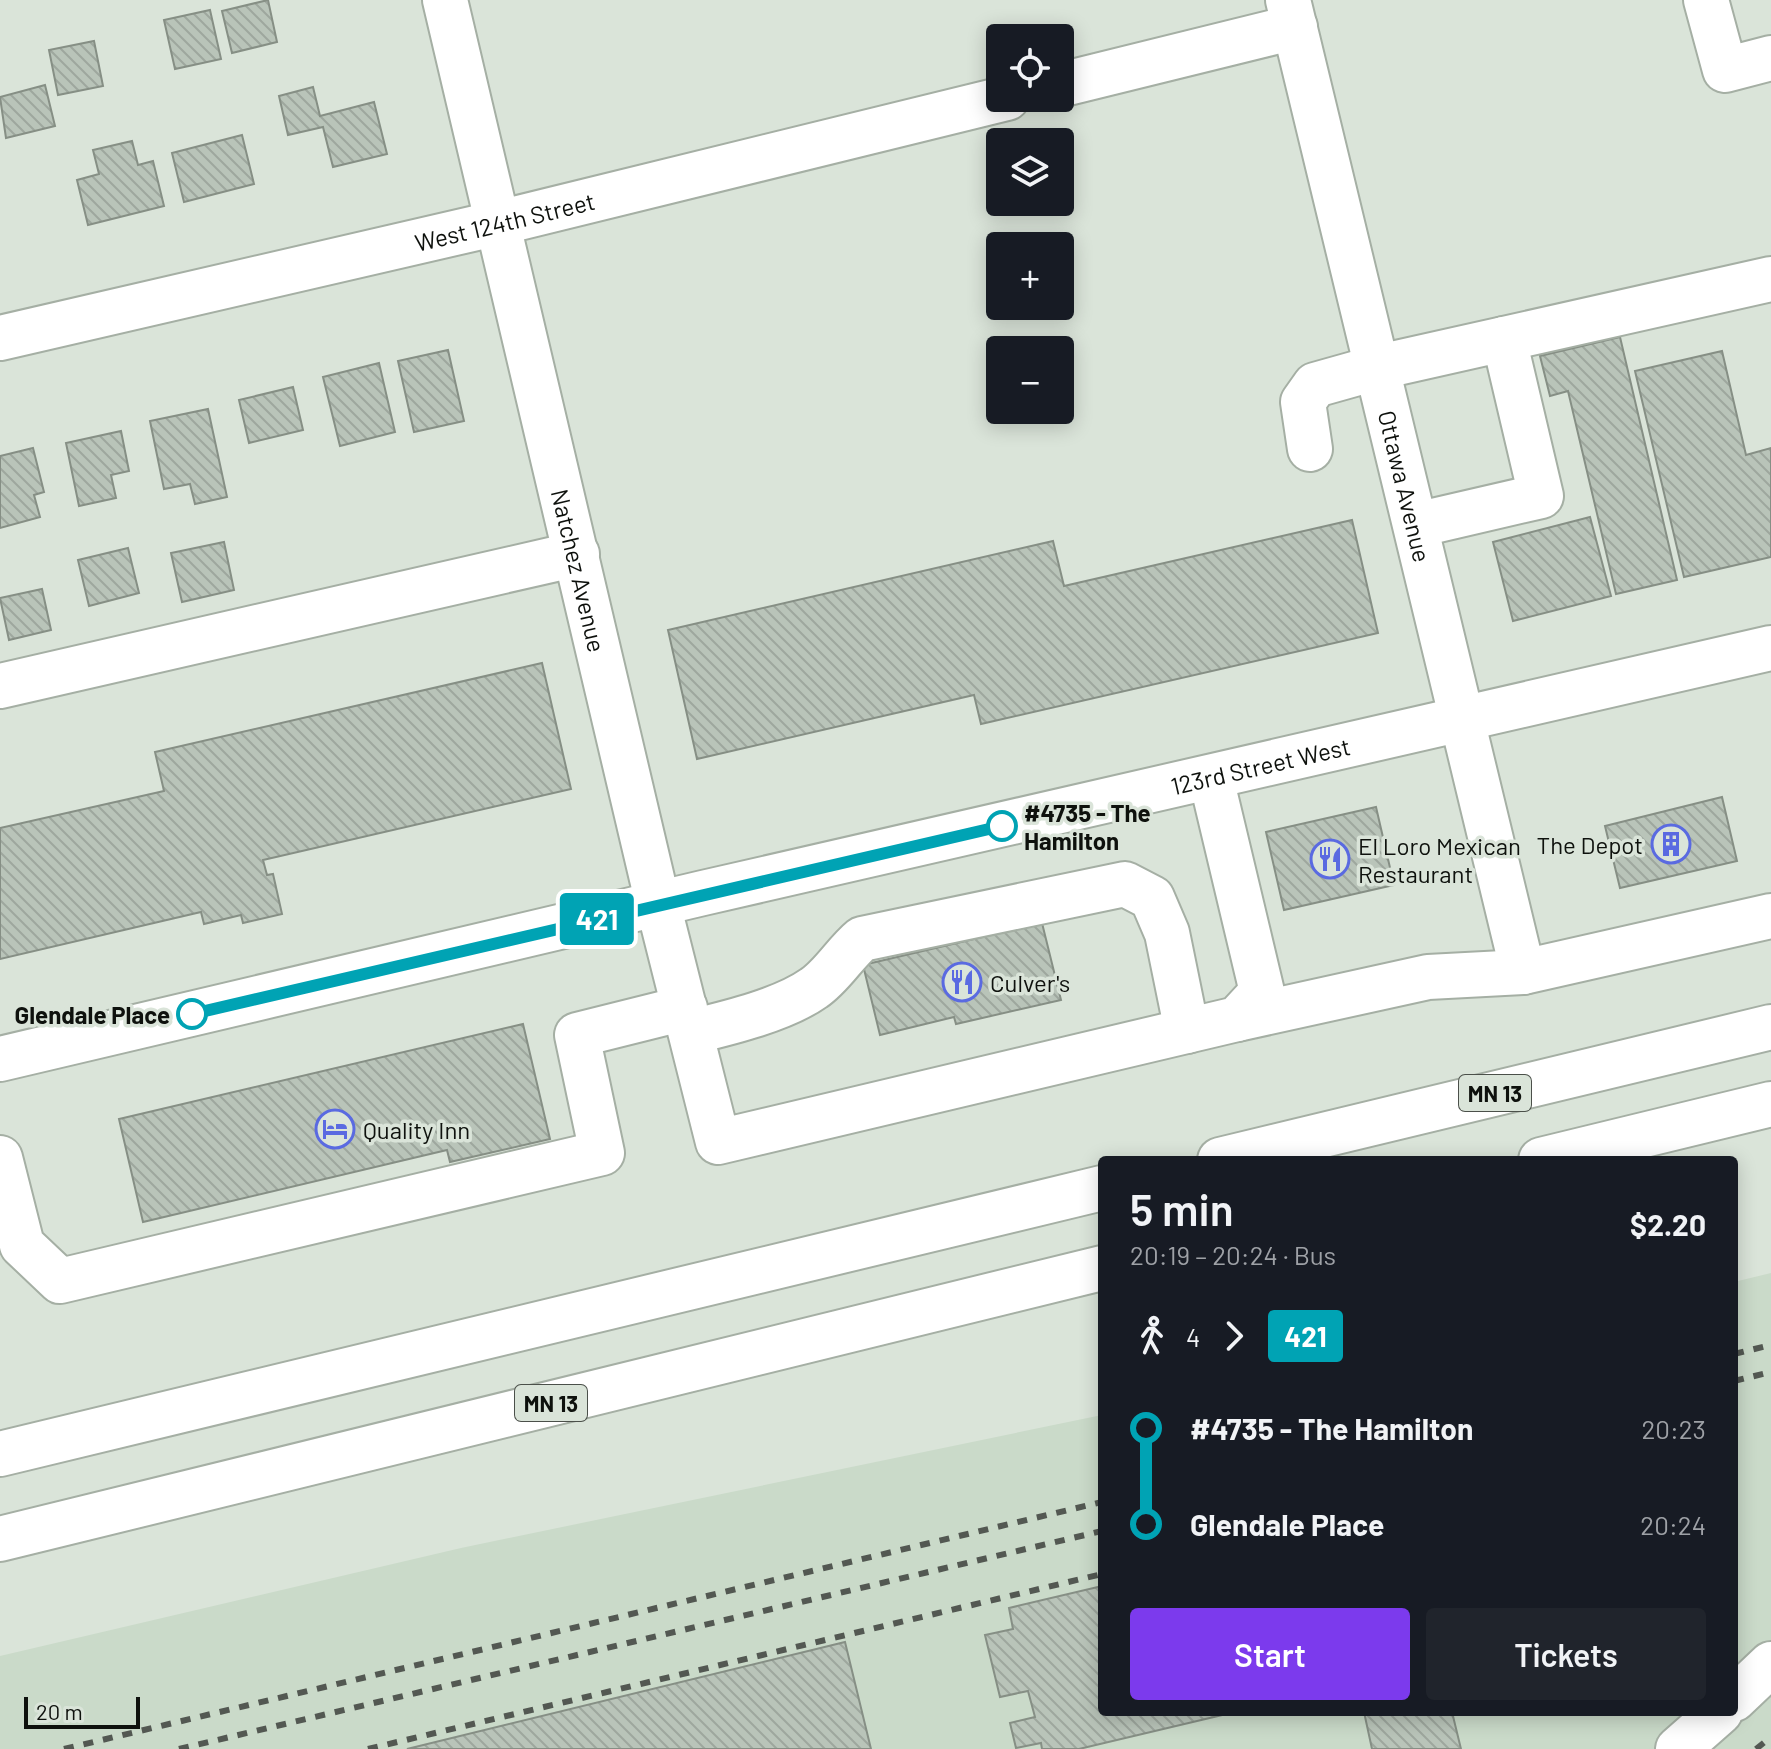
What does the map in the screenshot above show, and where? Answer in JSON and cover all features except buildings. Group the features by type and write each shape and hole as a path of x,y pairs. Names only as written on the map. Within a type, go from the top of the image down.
{"main road":[{"name":"Natchez Avenue","path":"445,0 658,904 718,1142 1187,1031"},
{"path":"1706,0 1725,70 1771,58"},
{"path":"1074,81 1292,14"},
{"name":"Ottawa Avenue","path":"1292,14 1523,972"},
{"name":"West 124th Street","path":"0,338 498,223 986,103"},
{"path":"1310,449 1303,402 1315,385 1379,367 1771,279"},
{"path":"1416,525 1541,496 1504,339"},
{"path":"0,686 577,554"},
{"name":"123rd Street West","path":"0,1059 1771,648"},
{"path":"1211,778 1262,992 1237,1019"},
{"path":"0,1158 22,1245 60,1281 602,1153 577,1035 688,1020 738,1020 815,988 843,955 862,939 1125,884 1152,898 1167,933 1187,1031 1428,977 1523,972 1771,916"},
{"name":"MN 13","path":"1237,1156 1771,1027"},
{"path":"1557,1156 1771,1104"},
{"path":"0,1454 1098,1189"},
{"name":"MN 13","path":"0,1539 1098,1269"},
{"path":"1738,1695 1771,1664"},
{"path":"1678,1749 1715,1716"}],"shaded area":[{"path":"1771,1273 1771,1749 0,1749 0,1656 461,1548 1098,1416 1098,1716 1738,1716 1738,1281"}],"railway":[{"path":"1738,1353 1771,1345"},
{"path":"1738,1380 1771,1372"},
{"path":"64,1749 1098,1503"},
{"path":"179,1749 1098,1532"},
{"path":"368,1749 1098,1575"},
{"path":"1756,1749 1771,1737"}],"bus line":[{"name":"421","path":"192,1014 1002,826"}],"place":[{"name":"#4735 - The Hamilton","path":"1002,826"},
{"name":"The Depot","path":"1671,844"},
{"name":"El Loro Mexican Restaurant","path":"1330,859"},
{"name":"Culver's","path":"962,982"},
{"name":"Glendale Place","path":"192,1014"},
{"name":"Quality Inn","path":"335,1129"}]}
